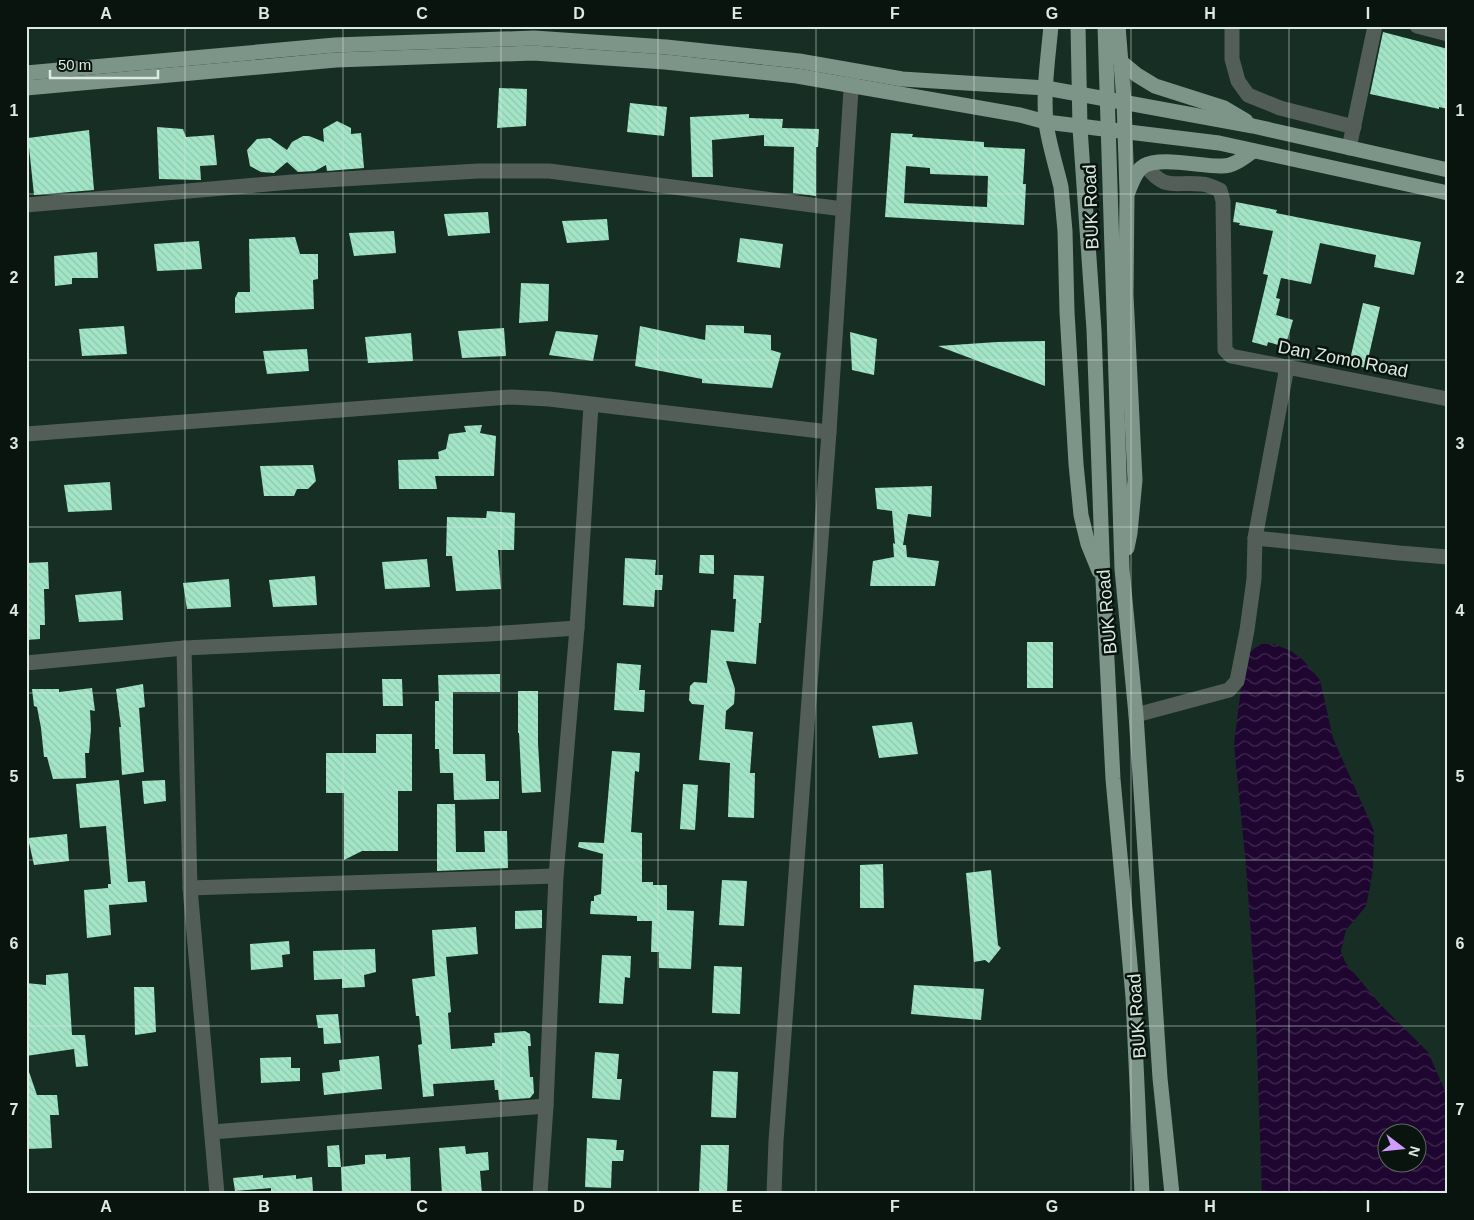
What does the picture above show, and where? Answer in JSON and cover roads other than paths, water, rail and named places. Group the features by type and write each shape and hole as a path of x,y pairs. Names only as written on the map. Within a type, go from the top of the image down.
{"main road":[{"path":"1052,26 1046,88 1046,122 1061,187 1065,231 1067,312 1080,515 1088,544 1103,580"},
{"name":"BUK Road","path":"1078,26 1080,128 1094,330 1103,580 1113,779 1133,997 1142,1194"},
{"name":"BUK Road","path":"1105,26 1122,569 1136,715 1159,1069 1172,1194"},
{"path":"1118,26 1124,102 1127,193 1126,296 1135,480 1130,533 1122,569"},
{"path":"26,73 335,45 534,38 666,47 799,61 902,79 1046,88 1253,126 1448,170"},
{"path":"26,88 336,60 534,53 665,62 797,76 1020,115 1046,122 1219,143 1448,193"},
{"path":"1120,60 1137,75 1155,86 1224,108 1253,126"},
{"path":"1127,193 1134,176 1145,165 1162,162 1223,166 1239,162 1252,151"}],"street":[{"path":"1232,26 1232,59 1238,81 1248,95 1280,108 1354,127"},
{"path":"1349,148 1376,26"},
{"path":"1417,26 1448,34"},
{"path":"774,1194 776,1141 829,432 852,70"},
{"name":"Dan Zomo Road","path":"1145,165 1153,176 1166,183 1203,184 1220,190 1222,201 1225,350 1231,356 1448,399"},
{"path":"26,205 292,182 478,171 549,171 843,209"},
{"path":"1136,715 1229,690 1235,684 1247,630 1254,579 1256,538 1287,367"},
{"path":"26,434 510,397 549,398 591,405 829,432"},
{"path":"540,1194 546,1106 556,876 577,628 591,405"},
{"path":"1256,538 1399,554 1448,557"},
{"path":"26,662 184,648 489,634 577,628"},
{"path":"184,648 190,888 217,1194"},
{"path":"190,888 556,876"},
{"path":"212,1132 546,1106"}],"water":[{"path":"1260,644 1274,644 1291,651 1303,660 1320,680 1333,738 1374,831 1373,869 1366,906 1346,930 1341,951 1345,962 1379,1003 1428,1052 1443,1086 1448,1101 1448,1194 1262,1194 1255,993 1246,865 1234,745 1243,671 1249,653"}]}
